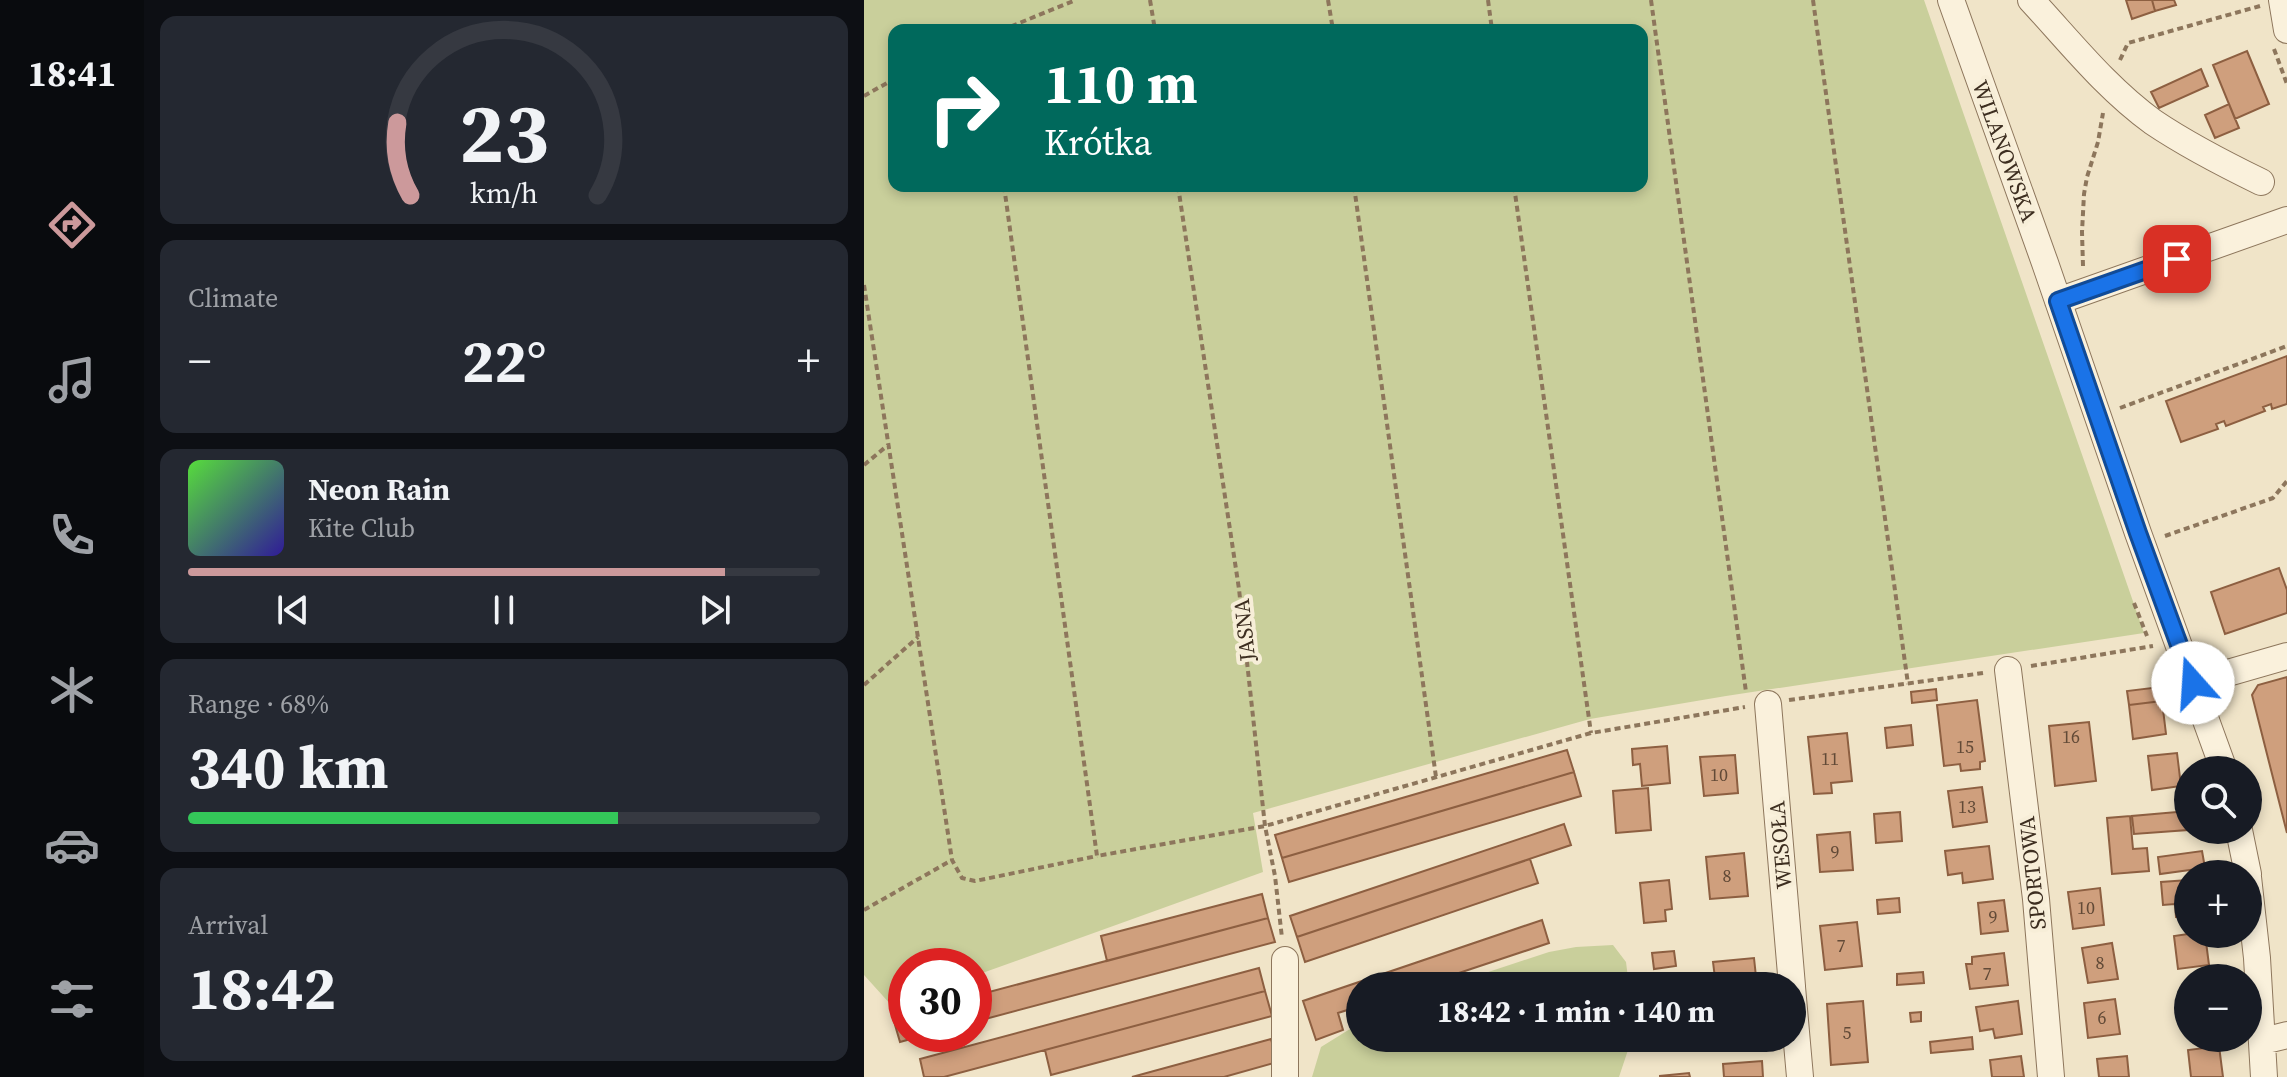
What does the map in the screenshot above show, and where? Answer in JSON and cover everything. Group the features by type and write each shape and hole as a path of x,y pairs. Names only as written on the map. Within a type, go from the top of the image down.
{"street":[{"name":"WILANOWSKA","path":"1951,0 2219,756"},
{"path":"2031,0 2107,83 2151,120 2194,148 2261,182"},
{"path":"2272,3 2287,30"},
{"path":"2058,301 2287,220"},
{"path":"2193,683 2287,656"},
{"name":"SPORTOWA","path":"2008,670 2036,899 2051,1077"},
{"name":"WESOŁA","path":"1757,697 1790,972"},
{"path":"2257,948 2275,1038 2264,1077"},
{"path":"1285,960 1285,1077"},
{"name":"WESOŁA","path":"1798,1052 1800,1077"}],"path":[{"path":"1017,24 1076,0"},
{"path":"1150,0 1154,24"},
{"path":"1328,0 1332,24"},
{"path":"1488,0 1491,24"},
{"path":"1651,0 1757,697"},
{"path":"1813,0 1908,684"},
{"path":"2128,43 2272,3"},
{"path":"864,96 888,82"},
{"path":"2083,274 2084,194 2098,142 2107,83"},
{"path":"1005,192 1097,856"},
{"name":"JASNA","path":"1179,192 1239,589 1265,826 1275,876 1285,960"},
{"path":"1355,192 1436,777"},
{"path":"1515,192 1591,733"},
{"path":"864,285 952,860 962,878 975,881 1265,826 1591,733 1757,697 1908,684 2179,642"},
{"path":"2115,401 2118,408 2287,346"},
{"path":"864,465 888,445"},
{"path":"2160,527 2164,537 2273,498 2287,481"},
{"path":"864,685 918,637"},
{"path":"864,910 952,860"}],"green space":[{"path":"864,0 1924,0 2144,633 1590,719 1253,813 1263,872 992,970 992,948 888,948 888,1002 864,975"},
{"path":"1613,945 1626,962 1627,972 1488,972 1549,952"},
{"path":"1346,1031 1346,1052 1627,1052 1619,1077 1312,1077 1321,1047"}],"building":[{"path":"2126,0 2152,0 2155,11 2132,19"},
{"path":"2152,0 2174,0 2176,5 2155,11"},
{"path":"2247,51 2269,104 2235,119 2213,65"},
{"path":"2201,69 2208,86 2159,108 2151,92"},
{"path":"2229,104 2239,128 2215,138 2205,115"},
{"path":"2287,356 2287,404 2272,409 2271,404 2263,407 2265,411 2226,426 2224,421 2216,424 2218,429 2181,442 2166,401"},
{"path":"2279,568 2287,590 2287,613 2225,634 2211,592"},
{"path":"2287,677 2287,833 2252,695 2258,685"},
{"path":"2160,687 2162,701 2129,705 2127,691"},
{"path":"1936,689 1937,700 1912,703 1911,692"},
{"path":"1977,700 1985,761 1980,762 1980,769 1961,771 1960,764 1944,766 1937,705"},
{"path":"2162,701 2166,734 2133,739 2129,705"},
{"path":"2089,722 2096,781 2055,786 2049,726"},
{"path":"1911,725 1913,745 1887,748 1885,728"},
{"path":"1847,733 1852,781 1831,783 1832,793 1814,794 1808,737"},
{"path":"1667,746 1670,783 1642,786 1640,764 1633,765 1632,749"},
{"path":"1567,750 1574,772 1282,858 1275,835"},
{"path":"2177,753 2174,756 2174,787 2152,790 2148,756"},
{"path":"1735,755 1738,793 1704,796 1700,757"},
{"path":"1574,772 1581,796 1289,882 1282,858"},
{"path":"1982,787 1987,822 1953,827 1948,791"},
{"path":"1648,788 1651,830 1616,833 1613,791"},
{"path":"1900,812 1902,841 1876,843 1874,814"},
{"path":"2174,812 2174,831 2134,834 2132,816"},
{"path":"2130,816 2133,849 2147,848 2149,871 2112,874 2107,818"},
{"path":"1564,824 1571,845 1297,937 1290,916"},
{"path":"1850,832 1853,870 1820,872 1817,835"},
{"path":"1989,846 1993,879 1963,883 1962,873 1948,875 1945,851"},
{"path":"2202,851 2204,860 2174,860 2174,872 2160,874 2158,857"},
{"path":"1744,853 1748,896 1710,899 1706,857"},
{"path":"1530,859 1538,883 1305,962 1297,937"},
{"path":"1669,880 1672,909 1665,910 1666,921 1644,923 1640,883"},
{"path":"2174,881 2174,904 2163,905 2161,882"},
{"path":"2100,888 2104,925 2073,929 2068,892"},
{"path":"1262,894 1268,918 1107,961 1101,936"},
{"path":"1899,898 1900,912 1878,914 1877,900"},
{"path":"2004,900 2008,931 1981,934 1978,903"},
{"path":"1268,918 1275,942 992,1017 992,991"},
{"path":"1542,920 1549,943 1462,972 1389,972"},
{"path":"1857,922 1862,966 1825,970 1820,926"},
{"path":"2112,943 2118,979 2088,983 2082,948"},
{"path":"2175,948 2207,948 2209,964 2177,964"},
{"path":"1674,951 1676,966 1654,969 1652,953"},
{"path":"2004,953 2008,985 1970,989 1966,964 1972,964 1972,957"},
{"path":"1754,958 1756,972 1714,972 1713,962"},
{"path":"1259,968 1265,991 944,1077 924,1077 920,1059 946,1052 992,1052 992,1040"},
{"path":"1923,972 1924,983 1897,985 1897,974"},
{"path":"1346,986 1346,1010 1338,1013 1343,1030 1316,1040 1303,1001"},
{"path":"1265,991 1272,1016 1051,1075 1045,1050"},
{"path":"2115,999 2120,1034 2088,1038 2084,1003"},
{"path":"1863,1001 1868,1062 1831,1065 1827,1004"},
{"path":"2018,1001 2022,1034 1995,1038 1993,1029 1980,1031 1976,1007"},
{"path":"1921,1012 1921,1021 1911,1022 1910,1013"},
{"path":"1972,1037 1973,1049 1931,1053 1930,1042"},
{"path":"1271,1039 1277,1062 1224,1077 1132,1077"},
{"path":"2188,1052 2220,1052 2223,1077 2191,1077"},
{"path":"2021,1056 2024,1077 1992,1077 1990,1060"},
{"path":"2127,1056 2129,1077 2099,1077 2097,1059"},
{"path":"1762,1061 1763,1077 1724,1077 1723,1064"},
{"path":"1689,1073 1690,1077 1660,1077 1660,1076"}],"route":[{"path":"2177,259 2058,301 2193,683"}]}
